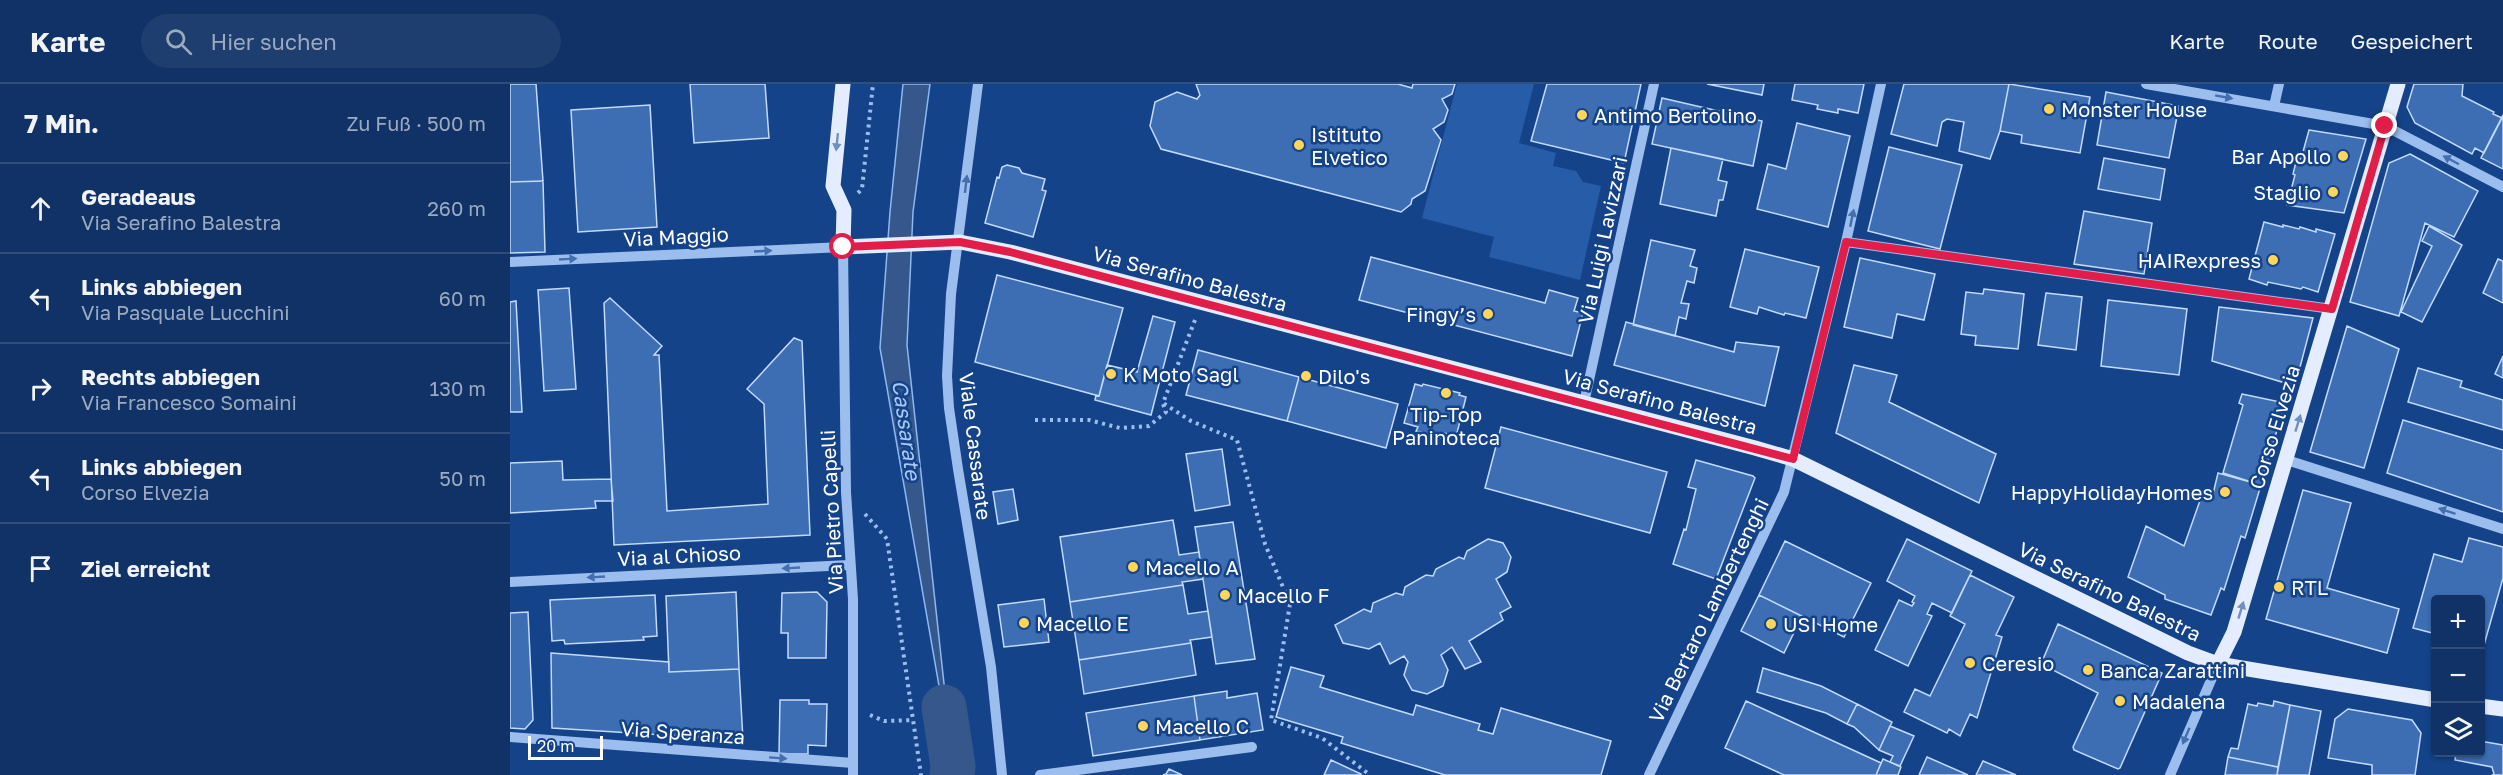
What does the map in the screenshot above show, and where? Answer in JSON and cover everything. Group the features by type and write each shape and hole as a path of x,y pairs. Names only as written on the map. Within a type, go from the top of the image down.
{"main road":[{"path":"843,84 833,186 844,210 843,247"},
{"name":"Corso Elvezia","path":"2218,664 2234,632 2398,84"},
{"name":"Via Serafino Balestra","path":"843,247 960,242 1010,252 1793,459 2188,653 2218,664 2431,699"},
{"path":"2485,707 2503,709"}],"street":[{"name":"Viale Cassarate","path":"978,84 960,242 951,294 949,408 991,667 1002,775"},
{"name":"Via Luigi Lavizzari","path":"1584,403 1654,84"},
{"name":"Via Bertaro Lambertenghi","path":"1649,775 1784,492 1846,242 1881,84"},
{"path":"2146,84 2385,126 2503,187"},
{"path":"2274,106 2279,84"},
{"path":"1846,242 2332,309"},
{"name":"Via Maggio","path":"510,262 843,247"},
{"name":"Via Pietro Capelli","path":"843,247 846,492 853,600 853,775"},
{"path":"2287,460 2503,529"},
{"name":"Via al Chioso","path":"510,582 849,565"},
{"name":"Corso Elvezia","path":"2170,775 2218,664"},
{"name":"Via Speranza","path":"510,737 853,763"},
{"path":"1040,775 1252,747"}],"path":[{"path":"844,210 862,189 873,84"},
{"path":"1035,420 1089,420 1120,428 1149,426 1166,412 1163,403 1193,330 1200,302"},
{"path":"1163,403 1191,421 1237,440 1265,544 1290,604 1271,720 1322,738 1370,775"},
{"path":"846,492 887,539 921,775"},
{"path":"853,707 884,721 913,720"}],"shaded area":[{"path":"1457,84 1534,84 1519,143 1556,153 1553,166 1576,171 1583,182 1601,186 1580,280 1489,257 1494,237 1422,218"}],"water":[{"path":"903,84 930,84 913,212 907,345 953,766 880,348 890,212"}],"building":[{"path":"510,84 536,84 543,181 510,182"},
{"path":"690,84 765,84 769,138 694,143"},
{"name":"Istituto Elvetico","path":"1196,84 1398,84 1412,88 1413,84 1455,84 1452,94 1442,99 1448,110 1444,122 1433,129 1441,140 1425,191 1412,199 1411,204 1401,212 1161,149 1150,126 1155,102 1177,92 1197,99 1200,95"},
{"path":"1547,84 1641,84 1624,163 1531,141"},
{"path":"1707,84 1764,84 1762,95"},
{"path":"1795,84 1864,84 1858,113 1838,109 1838,113 1817,109 1818,105 1792,100"},
{"path":"1904,84 2009,84 2000,131 1990,159 1959,151 1964,122 1947,119 1942,122 1937,146 1891,134"},
{"path":"2009,84 2090,97 2080,153 2021,143 2022,135 2000,131"},
{"path":"2414,84 2463,84 2462,96 2502,118 2484,153 2475,148 2472,154 2415,123 2407,107"},
{"path":"2106,92 2179,106 2169,158 2097,145"},
{"path":"1662,98 1762,121 1753,166 1652,144"},
{"path":"650,105 657,227 578,232 571,110"},
{"path":"2503,115 2503,169 2481,158"},
{"path":"1797,123 1850,136 1828,227 1757,209 1768,164 1786,169"},
{"path":"2309,130 2366,139 2344,213 2287,205 2297,158 2301,159"},
{"path":"1889,147 1962,165 1940,249 1868,231"},
{"path":"1671,148 1723,159 1718,180 1727,182 1723,200 1719,200 1716,216 1660,204"},
{"path":"2410,154 2478,191 2454,237 2425,223 2399,316 2350,302 2389,163"},
{"path":"2104,158 2165,169 2160,200 2098,189"},
{"path":"1007,165 1019,168 1022,173 1045,179 1042,190 1046,191 1033,237 985,223 997,177 999,178 1002,167"},
{"path":"543,181 545,252 510,253 510,182"},
{"path":"2084,211 2152,223 2144,274 2074,264"},
{"path":"2264,222 2335,234 2318,292 2303,287 2301,289 2268,282 2267,285 2249,279"},
{"path":"2429,226 2462,245 2422,322 2401,312 2432,246 2422,241"},
{"path":"1651,240 1695,250 1690,266 1697,268 1694,283 1687,281 1681,303 1689,304 1686,319 1679,317 1675,336 1633,325"},
{"path":"1745,249 1819,267 1806,318 1785,313 1784,315 1759,307 1757,314 1730,307"},
{"path":"1371,257 1545,303 1549,290 1578,298 1574,311 1583,313 1572,356 1359,300"},
{"path":"1860,258 1935,274 1924,320 1897,314 1892,338 1844,327"},
{"path":"2498,259 2503,261 2503,303 2483,293"},
{"path":"997,275 1123,308 1099,396 975,362"},
{"path":"569,288 576,389 544,391 538,290"},
{"path":"1984,289 2024,294 2018,349 1975,345 1976,336 1961,334 1966,292 1983,294"},
{"path":"2046,293 2082,297 2076,350 2038,345"},
{"path":"610,298 662,346 654,355 659,355 667,511 768,504 764,404 747,389 794,338 802,341 810,535 614,545 604,303"},
{"path":"2108,300 2187,309 2179,375 2101,366"},
{"path":"516,301 522,412 510,412 510,302"},
{"path":"2219,307 2313,318 2295,386 2212,361"},
{"path":"1153,316 1175,322 1151,415 1095,400 1096,395 1099,396 1107,365 1137,372"},
{"path":"1626,322 1734,352 1736,342 1779,347 1765,406 1614,365"},
{"path":"2347,326 2399,349 2364,468 2310,452"},
{"path":"1198,350 1299,377 1287,421 1186,395"},
{"path":"2503,356 2503,378 2495,374"},
{"path":"1854,365 1897,375 1889,402 1996,454 1979,503 1836,433"},
{"path":"2418,368 2462,381 2460,387 2503,400 2503,430 2408,402"},
{"path":"1299,377 1398,404 1386,448 1287,421"},
{"path":"1415,384 1460,393 1459,395 1466,397 1456,437 1444,433 1442,438 1416,431 1418,427 1404,423"},
{"path":"2242,394 2285,403 2261,485 2223,473 2243,405 2239,403"},
{"path":"2403,420 2503,450 2503,512 2387,473"},
{"path":"1501,427 1667,472 1650,533 1485,488"},
{"path":"1222,449 1230,505 1195,511 1186,454"},
{"path":"1696,460 1755,478 1716,579 1673,564 1684,529 1686,530 1696,489 1688,487"},
{"path":"562,461 563,480 611,479 613,501 595,501 596,508 510,513 510,463"},
{"path":"2218,473 2261,485 2245,538 2241,536 2224,590 2221,588 2211,615 2165,599 2165,595 2128,577 2146,526 2184,546 2203,492 2213,494"},
{"path":"1013,489 1018,520 998,524 993,492"},
{"path":"2303,490 2351,503 2327,588 2399,609 2387,653 2266,619"},
{"name":"Macello A","path":"1173,520 1179,555 1199,552 1203,579 1182,582 1183,585 1070,602 1060,537"},
{"name":"Macello F","path":"1233,522 1255,659 1216,664 1195,527"},
{"path":"2469,538 2503,547 2503,578 2485,641 2485,595 2431,595 2431,633 2413,628 2434,554 2462,562"},
{"path":"1488,539 1503,543 1511,557 1507,572 1496,579 1511,607 1500,613 1503,620 1469,641 1481,662 1465,669 1452,647 1441,655 1448,670 1443,686 1427,694 1412,690 1404,675 1408,662 1404,656 1390,664 1380,643 1369,649 1343,643 1335,625 1364,609 1371,612 1373,603 1396,593 1403,595 1405,587 1426,575 1433,576 1436,569 1459,557 1464,559 1467,551"},
{"path":"1907,539 1972,571 1952,613 1932,603 1927,614 1932,616 1908,666 1875,650 1899,600 1912,606 1914,603 1912,602 1915,596 1887,581"},
{"path":"1785,541 1871,583 1844,637 1759,595"},
{"name":"Ceresio","path":"1970,575 2014,597 1996,635 2002,637 1977,718 1970,714 1960,736 1949,729 1947,733 1904,712 1915,689 1930,696 1965,624 1950,616"},
{"name":"Macello A","path":"1183,585 1188,614 1208,611 1212,637 1190,640 1191,643 1079,660 1070,602"},
{"path":"736,592 739,669 669,672 666,596"},
{"path":"817,592 827,602 826,658 788,658 788,633 781,633 782,593"},
{"path":"655,595 657,636 643,637 644,640 565,644 564,640 552,641 550,600"},
{"name":"USI Home","path":"1759,595 1802,616 1784,653 1741,631"},
{"name":"Macello E","path":"1044,599 1049,642 1004,647 998,605"},
{"path":"528,612 533,720 525,729 510,728 510,613"},
{"path":"2058,624 2162,673 2118,769 2074,750 2073,747 2098,693 2041,664"},
{"path":"1191,643 1196,675 1084,694 1079,660"},
{"path":"551,653 669,662 669,672 739,669 743,740 552,728"},
{"path":"1291,667 1324,676 1320,687 1413,715 1416,705 1480,724 1478,730 1493,734 1501,708 1611,741 1601,775 1445,775 1341,743 1343,737 1276,717"},
{"path":"1763,668 1821,686 1857,704 1847,724 1826,713 1757,692"},
{"path":"1227,691 1227,698 1257,693 1263,730 1200,740 1194,696"},
{"name":"Macello C","path":"1194,696 1200,740 1093,756 1086,713"},
{"path":"780,700 809,700 809,704 827,704 826,746 808,745 808,754 779,754"},
{"path":"1746,701 1881,763 1876,775 1784,775 1725,748"},
{"path":"2274,701 2290,705 2278,767 2228,757 2231,748 2238,749 2248,704 2273,706"},
{"path":"1857,704 1892,722 1879,750 1854,727 1847,724"},
{"path":"2290,705 2321,711 2309,775 2277,775"},
{"path":"2348,709 2412,720 2421,733 2415,775 2372,775 2372,765 2328,758 2335,719"},
{"path":"1890,726 1914,736 1900,766 1890,762 1893,756 1879,750"},
{"path":"2485,742 2503,745 2503,775 2492,775 2494,774 2492,767 2455,760 2455,757 2485,757"},
{"path":"1927,757 1968,775 1919,775"},
{"path":"2228,757 2278,767 2277,775 2225,775"},
{"path":"1883,759 1901,767 1898,775 1876,775"},
{"path":"1331,760 1361,774 1361,775 1324,775"},
{"path":"1983,761 2016,775 1976,775"},
{"path":"1169,769 1182,775 1163,775"}],"waterway":[{"name":"Cassarate","path":"944,707 953,766 952,775"}],"place":[{"name":"Monster House","path":"2049,109"},
{"name":"Antimo Bertolino","path":"1582,115"},
{"name":"Istituto Elvetico","path":"1299,145"},
{"name":"Bar Apollo","path":"2343,156"},
{"name":"Staglio","path":"2333,192"},
{"name":"HAIRexpress","path":"2273,260"},
{"name":"Fingy’s","path":"1488,314"},
{"name":"K Moto Sagl","path":"1111,374"},
{"name":"Dilo's","path":"1306,376"},
{"name":"Tip-Top Paninoteca","path":"1446,393"},
{"name":"HappyHolidayHomes","path":"2225,492"},
{"name":"Macello A","path":"1133,567"},
{"name":"RTL","path":"2279,587"},
{"name":"Macello F","path":"1225,595"},
{"name":"Macello E","path":"1024,623"},
{"name":"USI Home","path":"1771,624"},
{"name":"Ceresio","path":"1970,663"},
{"name":"Banca Zarattini","path":"2088,670"},
{"name":"Madalena","path":"2120,701"},
{"name":"Macello C","path":"1143,726"}],"route":[{"path":"843,247 960,242 1010,252 1793,459 1846,242 2332,309 2385,126"}]}
